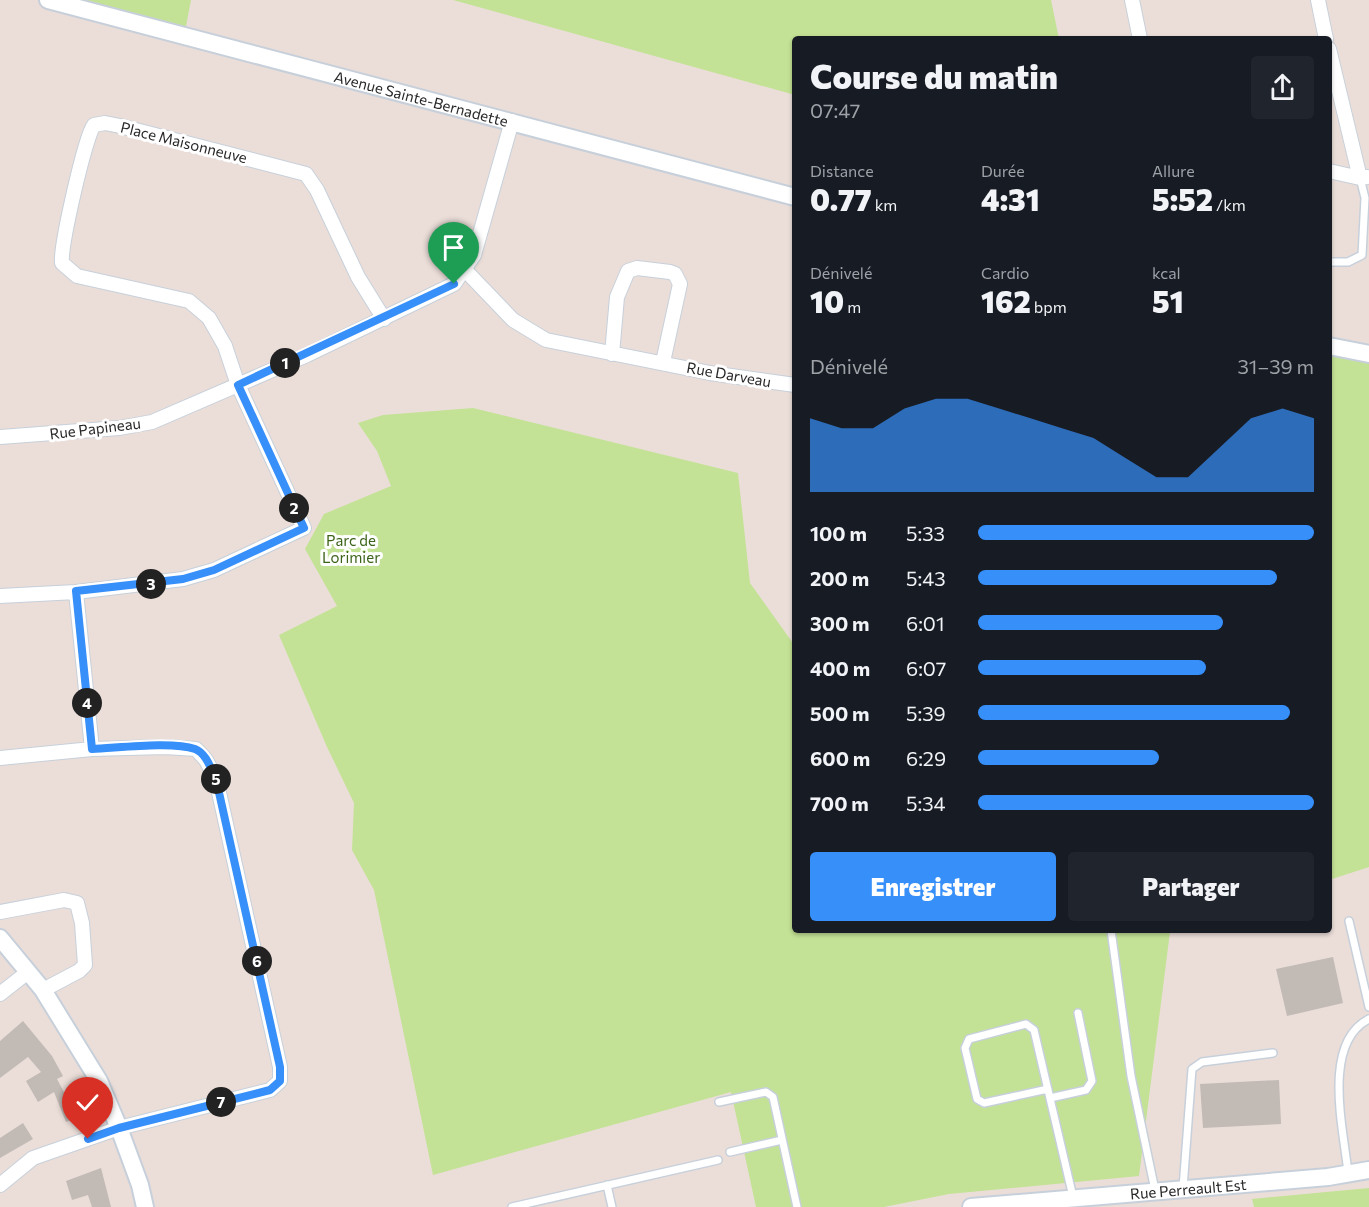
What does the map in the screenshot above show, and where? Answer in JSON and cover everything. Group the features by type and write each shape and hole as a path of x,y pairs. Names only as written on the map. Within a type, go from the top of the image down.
{"street":[{"name":"Avenue Sainte-Bernadette","path":"48,0 792,196"},
{"path":"1132,0 1139,36"},
{"path":"1318,0 1325,36"},
{"path":"1332,61 1365,177 1332,172"},
{"name":"Rue Papineau","path":"0,437 119,428 152,422 384,319 454,284 474,255 512,121"},
{"name":"Place Maisonneuve","path":"238,385 216,329 196,307 173,297 77,276 62,263 63,239 86,146 94,125 105,123 120,126 306,174 317,190 358,277 384,319"},
{"path":"612,354 617,297 628,271 637,268 670,272 680,284 663,362"},
{"name":"Rue Darveau","path":"465,270 513,320 546,340 710,373 792,385"},
{"path":"1332,347 1369,354"},
{"path":"0,596 76,591 183,579 214,570 304,528 238,385"},
{"path":"76,591 92,749"},
{"path":"0,758 92,749 165,747 196,749 207,759 216,779 280,1067 280,1081 270,1090 119,1128 33,1158 0,1185"},
{"path":"0,912 64,900 77,903 82,923 85,965 79,971 42,990"},
{"path":"0,938 42,990 99,1081 140,1185 145,1207"},
{"path":"0,994 28,972"},
{"name":"Rue Perreault Est","path":"971,1207 1369,1170"}],"lane":[{"path":"1332,262 1348,262 1362,255 1365,177"},
{"path":"1349,921 1369,1006"},
{"path":"1111,933 1131,1076 1155,1190"},
{"path":"1050,1098 1086,1090 1092,1082 1078,1013"},
{"path":"1348,1173 1339,1086 1340,1059 1356,1029 1369,1019"},
{"path":"1048,1089 984,1103 977,1099 965,1048 969,1039 1026,1024 1034,1029 1048,1089 1073,1197"},
{"path":"1183,1188 1192,1069 1202,1062 1273,1053"},
{"path":"719,1102 766,1092 773,1097 797,1207"},
{"path":"730,1152 782,1140"},
{"path":"512,1207 718,1160"},
{"path":"607,1185 612,1207"}],"green space":[{"path":"48,0 191,0 184,37"},
{"path":"453,0 1051,0 1058,36 792,36 792,94"},
{"path":"1332,347 1369,354 1369,867 1332,879"},
{"name":"Parc de Lorimier","path":"473,408 738,473 750,583 792,642 792,933 1170,933 1139,1176 949,1194 884,1207 756,1207 731,1092 433,1175 374,890 352,850 354,803 327,747 279,635 337,606 305,549 324,514 391,486 377,451 358,423 383,415"},
{"path":"1369,1188 1369,1207 1254,1207 1252,1199"}],"building":[{"path":"1333,957 1343,1003 1287,1016 1276,969"},
{"path":"23,1021 52,1056 63,1076 57,1079 67,1098 74,1096 81,1116 66,1122 54,1092 38,1102 26,1081 41,1072 28,1057 0,1078 0,1041"},
{"path":"1279,1080 1281,1124 1203,1128 1200,1084"},
{"path":"23,1123 33,1139 0,1158 0,1138"},
{"path":"101,1168 111,1207 92,1207 88,1195 72,1200 66,1181"}],"route":[{"path":"88,1139 119,1128 270,1090 280,1081 280,1067 216,779 207,759 196,749 165,747 92,749 76,591 183,579 214,570 269,547 304,528 238,385 421,302 454,284"}]}
